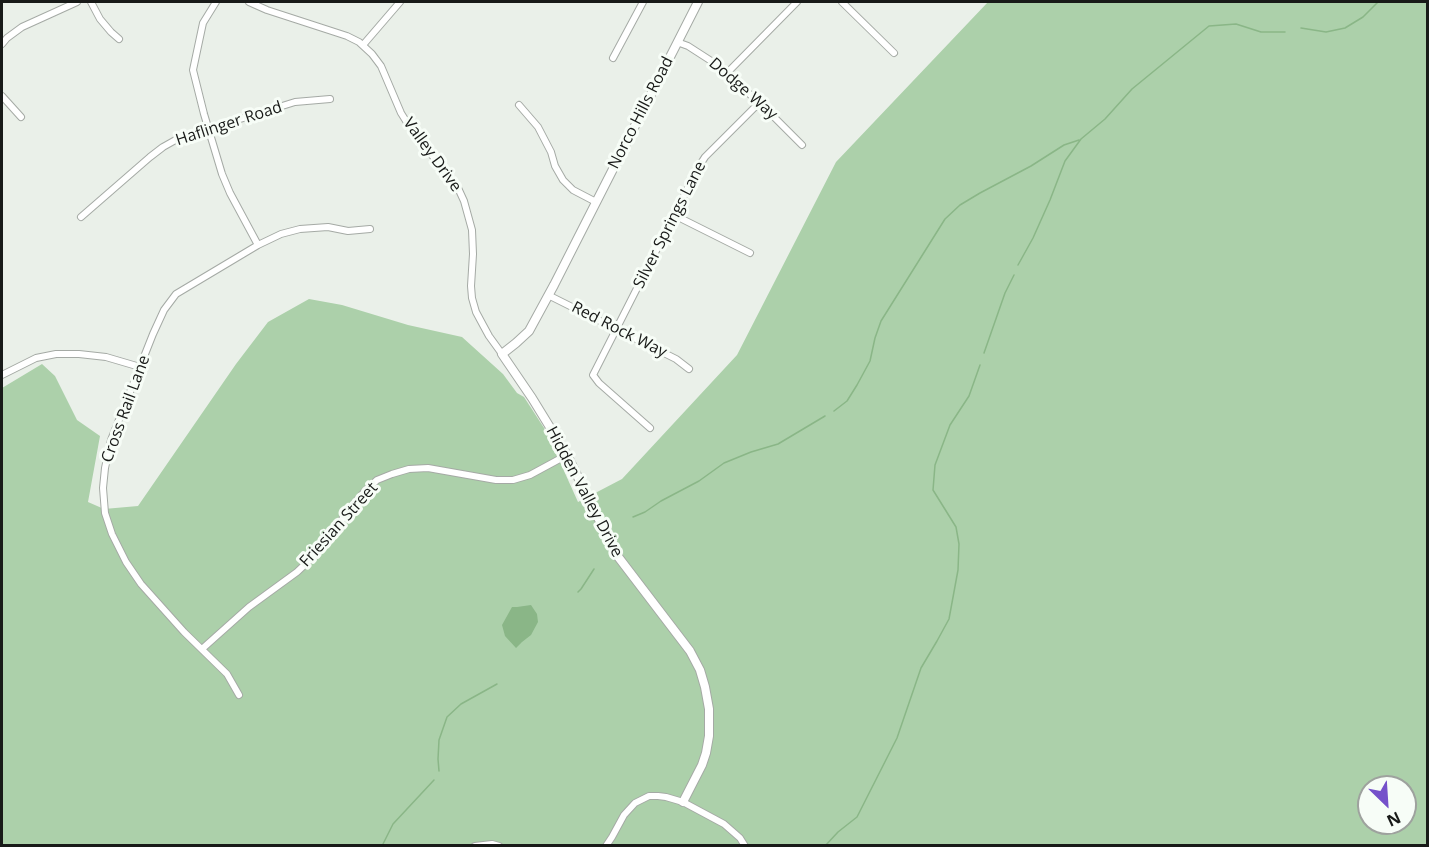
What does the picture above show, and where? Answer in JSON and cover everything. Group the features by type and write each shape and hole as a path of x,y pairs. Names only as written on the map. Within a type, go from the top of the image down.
{"street":[{"path":"2,44 22,27 77,2"},
{"path":"91,2 100,19 119,39"},
{"path":"216,2 203,23 193,70 222,174 258,244"},
{"name":"Valley Drive","path":"249,2 347,36 363,45 381,66 401,113 461,194 472,230 472,298 479,318 502,354"},
{"path":"363,45 400,2"},
{"path":"612,58 643,2"},
{"name":"Norco Hills Road","path":"548,295 698,2"},
{"path":"727,73 797,2"},
{"path":"842,2 894,53"},
{"name":"Dodge Way","path":"677,42 704,55 727,73 802,145"},
{"path":"2,96 21,117"},
{"name":"Haflinger Road","path":"81,217 163,147 179,138 295,102 330,99"},
{"name":"Silver Springs Lane","path":"650,428 592,375 705,157 759,102"},
{"path":"519,105 538,127 563,180 573,190 596,202"},
{"path":"674,215 750,253"},
{"name":"Cross Rail Lane","path":"239,695 227,674 161,608 141,584 112,534 105,513 103,488 111,440 153,334 164,310 176,294 258,244 281,234 300,229 328,227 348,231 370,230"},
{"path":"502,354 529,331 548,295"},
{"name":"Red Rock Way","path":"548,295 676,359 689,369"},
{"path":"2,375 36,357 56,354 106,357 140,367"},
{"name":"Hidden Valley Drive","path":"502,354 567,455 616,554 690,651 700,670 709,710 709,736 702,765 683,802"},
{"name":"Friesian Street","path":"202,649 249,607 297,572 317,553 352,506 377,480 409,469 428,468 496,480 513,480 530,476 567,455"},
{"path":"606,846 624,815 635,803 649,796 666,796 683,802 724,824 740,838 745,846"},
{"path":"475,846 492,844 500,846"}],"shaded area":[{"path":"988,2 1427,2 1427,845 2,845 2,388 42,364 55,376 77,420 100,436 88,502 104,509 138,506 236,364 268,322 309,299 342,305 408,325 462,337 503,374 517,393 524,397 546,431 578,502 622,479 737,355 836,162"},
{"path":"531,605 537,614 538,622 531,635 516,648 505,636 502,625 512,607"}],"waterway":[{"path":"1301,28 1326,32 1345,28 1363,17 1378,2"},
{"path":"1018,265 1033,238 1065,161 1081,139 1105,119 1132,89 1209,26 1236,24 1261,32 1285,32"},
{"path":"834,411 847,401 857,385 870,361 881,321 945,219 960,205 980,193 1031,166 1064,145 1079,140"},
{"path":"984,353 1005,293 1014,275"},
{"path":"825,846 857,817 897,738 921,668 949,619 958,570 959,544 956,527 933,490 935,465 950,425 969,396 980,365"},
{"path":"633,517 699,481 724,463 778,444 825,416"},
{"path":"578,592 594,569"},
{"path":"439,771 439,740 447,717 461,704 497,684"},
{"path":"382,846 393,824 434,780"}]}
